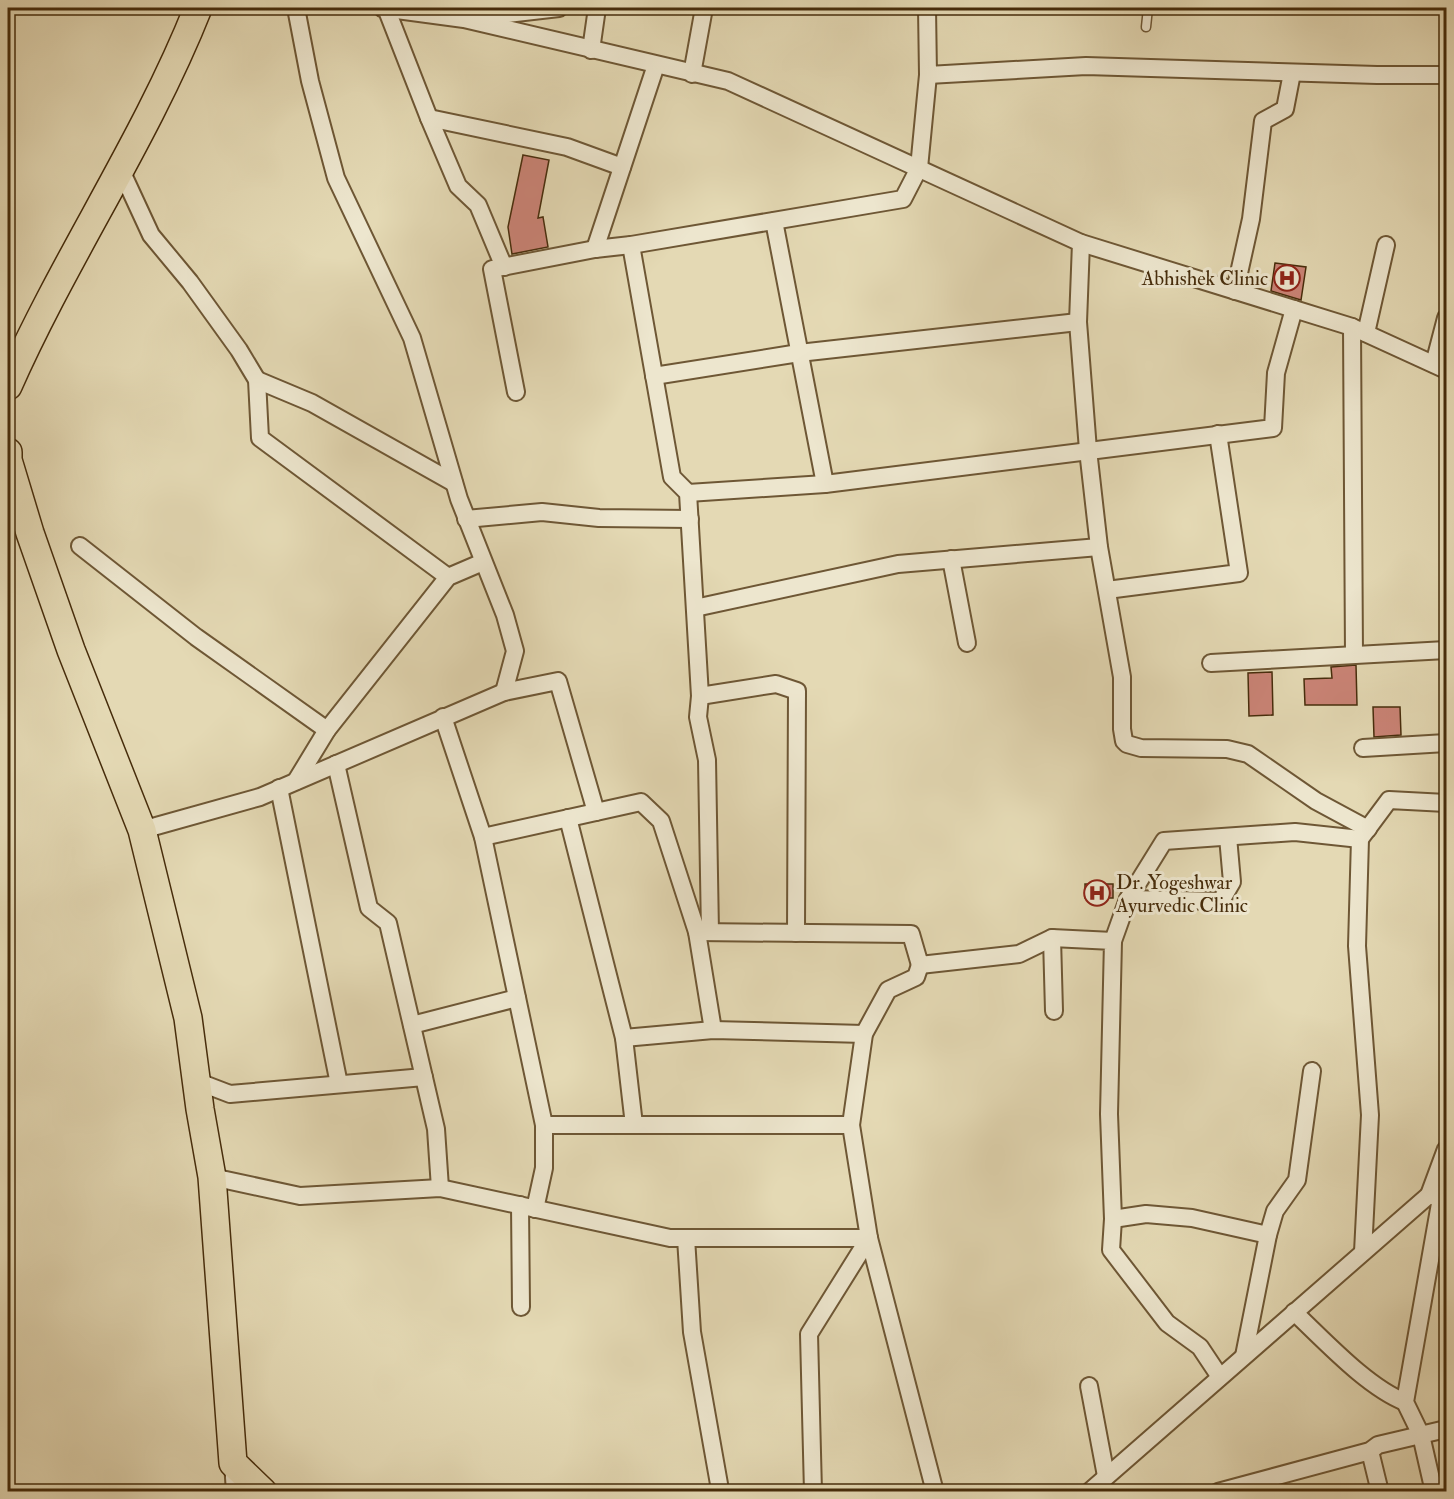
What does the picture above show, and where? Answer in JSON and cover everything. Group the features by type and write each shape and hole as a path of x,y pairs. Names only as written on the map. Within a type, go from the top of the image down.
{"main road":[{"path":"177,56 180,8"},
{"path":"8,386 28,341 154,106 198,8"},
{"path":"8,452 8,460 30,533 71,650 142,830 188,1018 212,1177 233,1463 263,1491"}],"street":[{"path":"296,8 310,81 336,178 412,338 466,519 505,615 515,651 504,692"},
{"path":"504,267 478,205 458,186 384,8 465,13 560,8"},
{"path":"591,50 597,8"},
{"path":"692,74 704,8"},
{"path":"516,392 492,269 595,249 631,245 903,199 919,168 928,75 927,8"},
{"path":"465,13 591,50 728,81 1081,243 1359,330 1440,367 1446,318"},
{"path":"595,249 656,65"},
{"path":"928,75 1086,66 1292,73 1446,75"},
{"path":"1235,291 1251,219 1263,121 1285,110 1292,73"},
{"path":"429,118 567,147 622,167"},
{"path":"120,168 151,235 211,311 239,350 256,380 260,438 448,577"},
{"path":"774,221 825,484"},
{"path":"1081,243 1078,322 1088,450 1099,547 1122,677 1122,736 1127,744 1141,748 1227,749 1248,754 1364,834"},
{"path":"1354,655 1359,330 1386,244"},
{"path":"631,245 672,477 688,493 700,696 698,717 708,760 704,932 713,1030"},
{"path":"688,493 825,484 1273,428 1276,373 1294,309"},
{"path":"654,376 799,353 1078,322"},
{"path":"256,380 312,403 454,483"},
{"path":"1107,590 1239,573 1218,435"},
{"path":"466,519 542,512 599,518 690,519"},
{"path":"80,546 196,637 327,730"},
{"path":"695,608 898,564 1099,547"},
{"path":"951,559 967,643"},
{"path":"296,781 327,730 448,577 483,562"},
{"path":"1211,663 1446,650"},
{"path":"142,830 260,797 504,692 558,681 596,812"},
{"path":"700,696 776,684 797,691 796,933"},
{"path":"443,717 483,837 544,1125 544,1168 528,1207 521,1307"},
{"path":"1363,748 1446,743"},
{"path":"336,764 369,908 388,923 436,1129 440,1188"},
{"path":"279,788 339,1084"},
{"path":"1363,1252 1370,1115 1358,946 1364,834 1389,800 1446,803"},
{"path":"483,837 641,802 660,821 704,932"},
{"path":"568,818 624,1038 634,1125"},
{"path":"1220,1377 1200,1347 1167,1323 1111,1250 1113,1219 1109,1114 1113,941 1128,899 1164,841 1295,832 1364,834"},
{"path":"1128,899 1221,901 1232,882 1228,837"},
{"path":"704,932 911,934 920,965 916,976 888,990 864,1034 851,1125 869,1238 935,1491"},
{"path":"920,965 1019,954 1052,939 1113,941"},
{"path":"1052,939 1054,1011"},
{"path":"412,1025 517,998"},
{"path":"624,1038 713,1030 864,1034"},
{"path":"1244,1356 1268,1234 1275,1211 1297,1180 1312,1071"},
{"path":"196,1081 230,1094 424,1077"},
{"path":"544,1125 851,1125"},
{"path":"1434,1491 1421,1435 1405,1402 1446,1149"},
{"path":"212,1177 300,1196 440,1188 670,1238 869,1238"},
{"path":"1089,1491 1363,1252 1439,1198"},
{"path":"1113,1219 1146,1214 1180,1217 1268,1234"},
{"path":"686,1238 692,1332 719,1484"},
{"path":"813,1491 809,1334 869,1238"},
{"path":"1294,1312 1350,1364 1391,1396 1405,1402"},
{"path":"1089,1386 1106,1476"},
{"path":"1218,1491 1370,1451 1378,1445 1446,1429"},
{"path":"1370,1451 1380,1491"},
{"path":"233,1463 235,1491"}],"lane":[{"path":"1146,27 1148,8"}],"building":[{"path":"523,155 549,160 538,218 543,217 548,247 512,254 508,227"},
{"path":"1275,263 1306,267 1301,300 1271,291"},
{"path":"1356,665 1357,705 1305,705 1304,679 1332,678 1331,667"},
{"path":"1272,672 1273,715 1249,716 1248,673"},
{"path":"1373,707 1400,707 1401,735 1374,737"},
{"path":"1085,884 1113,884 1113,898 1085,898"}],"place":[{"name":"Abhishek Clinic","path":"1287,278"},
{"name":"Dr. Yogeshwar Ayurvedic Clinic","path":"1097,893"}]}
